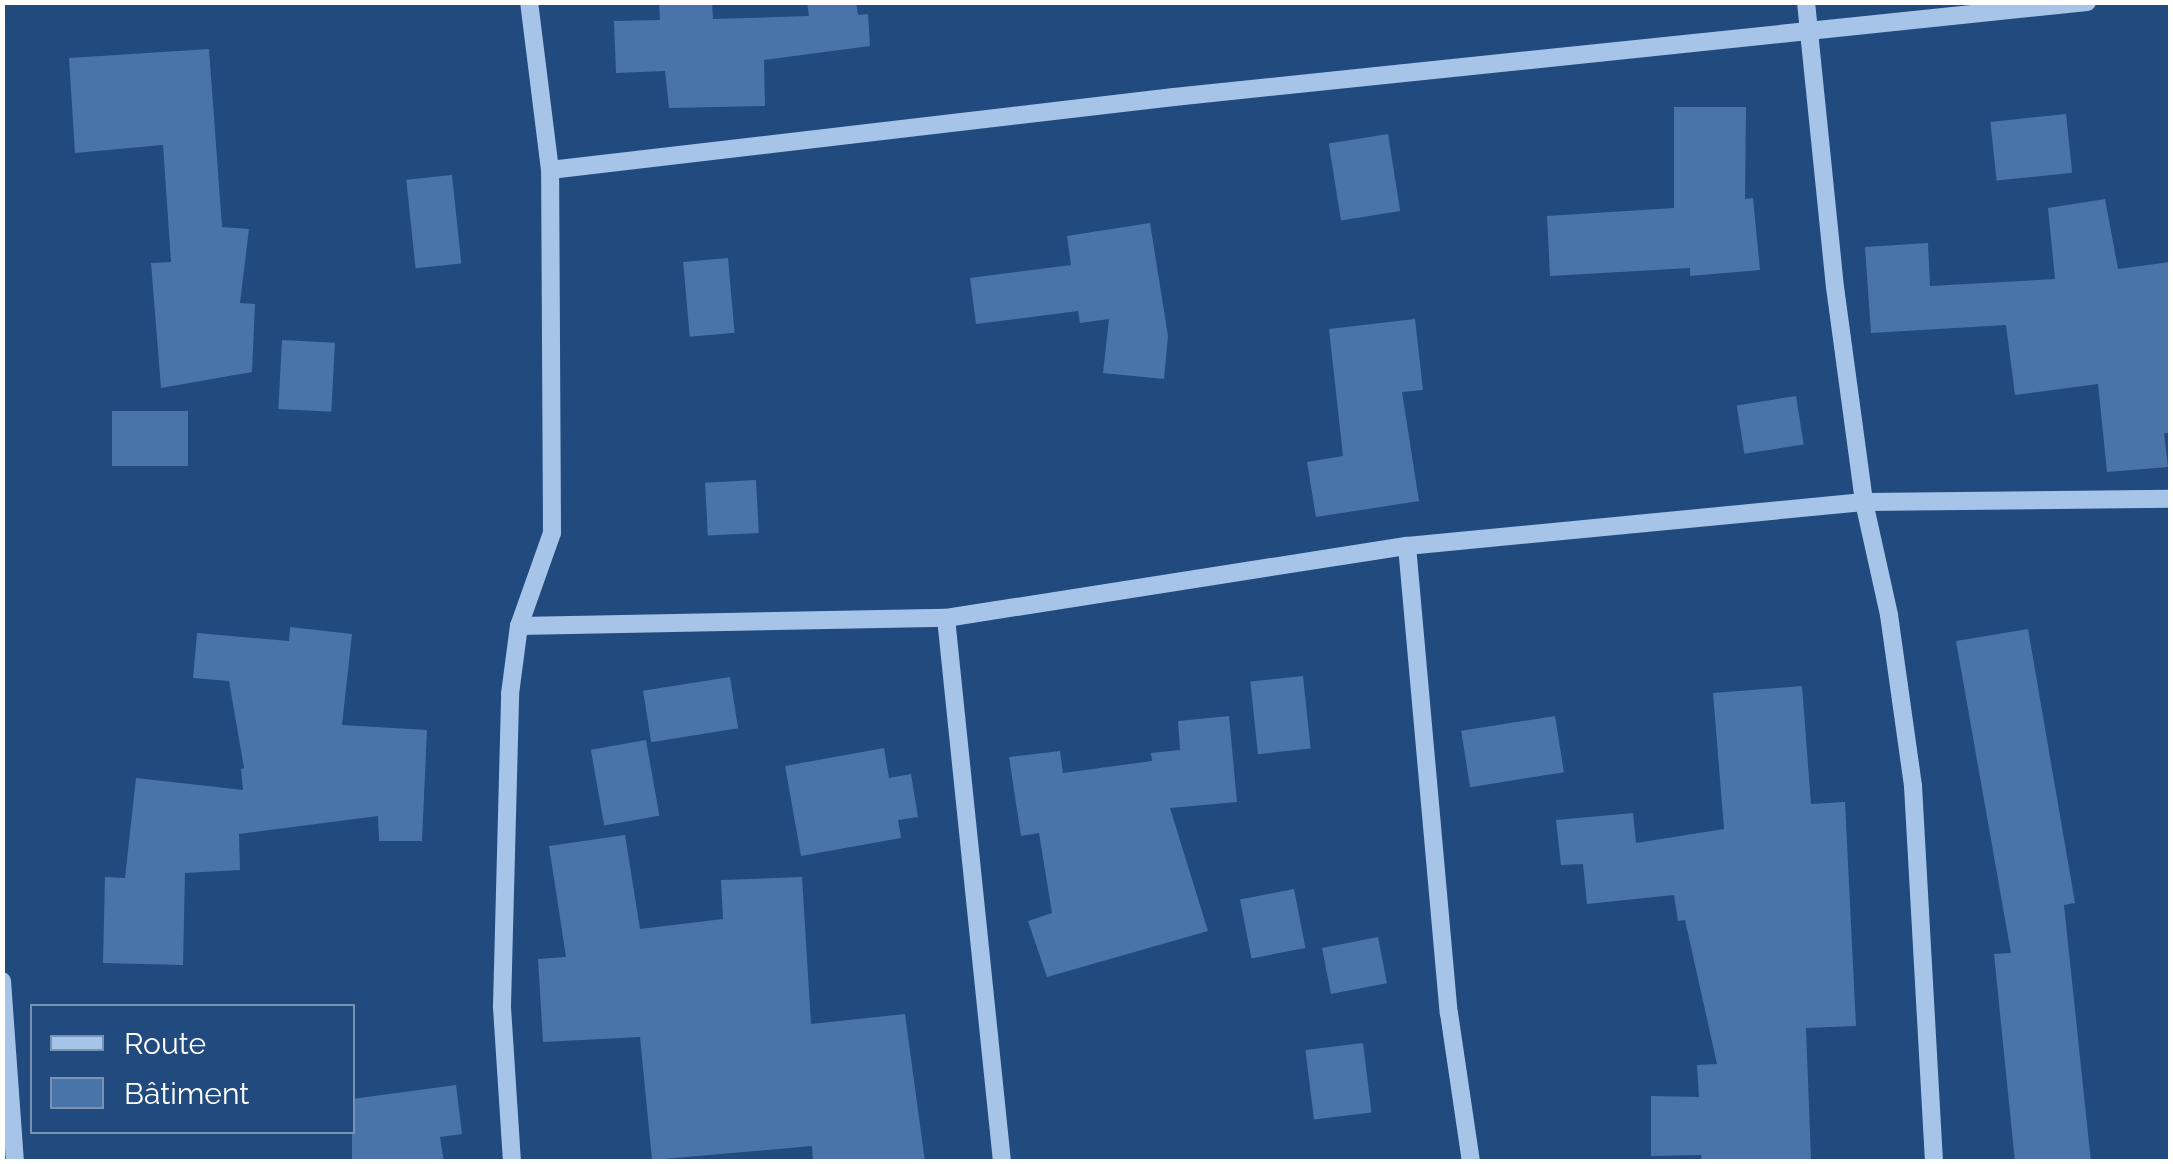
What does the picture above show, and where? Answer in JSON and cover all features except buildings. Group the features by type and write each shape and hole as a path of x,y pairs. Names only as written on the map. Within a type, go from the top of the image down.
{"street":[{"path":"512,1162 502,1006 510,694 519,626 552,533 550,170 529,2"},
{"path":"1806,2 1834,287 1864,502 1889,615 1913,786 1934,1162"},
{"path":"550,170 2086,2"},
{"path":"519,626 946,618 1406,546 1864,502 2170,499"},
{"path":"1406,546 1450,1012 1471,1162"},
{"path":"946,618 1002,1162"},
{"path":"2,982 15,1162"}]}
